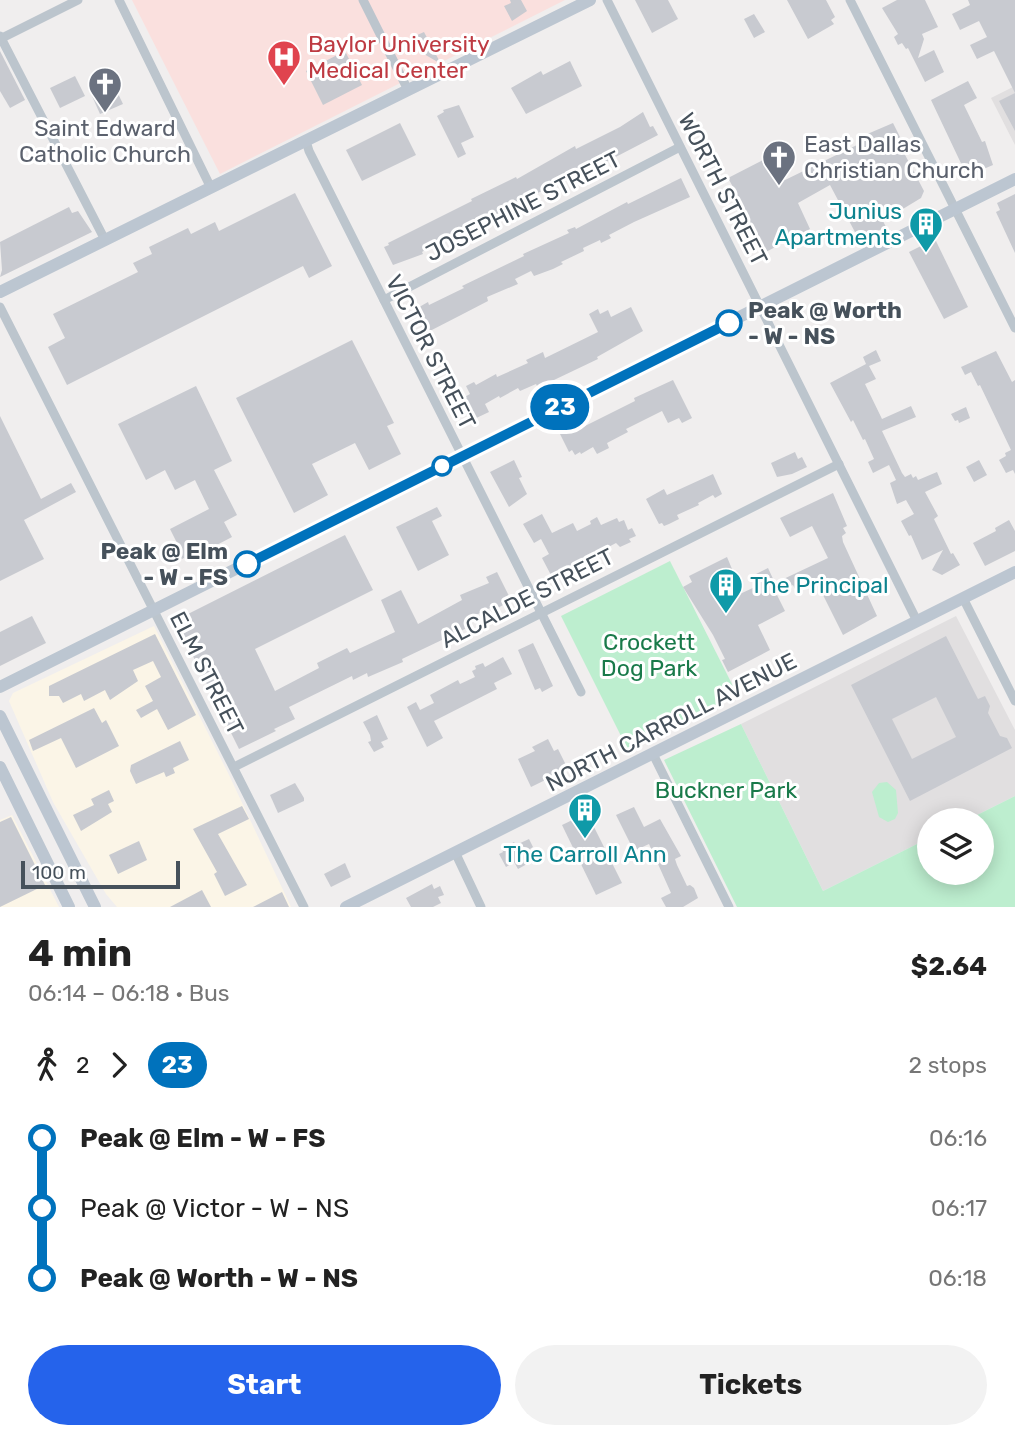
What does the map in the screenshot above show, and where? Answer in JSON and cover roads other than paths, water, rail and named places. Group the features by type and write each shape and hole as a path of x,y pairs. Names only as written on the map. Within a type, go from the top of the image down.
{"main road":[{"path":"0,292 590,0"},
{"path":"0,687 1015,179"},
{"name":"NORTH CARROLL AVENUE","path":"346,907 1015,572"},
{"path":"0,716 95,907"},
{"path":"0,767 69,907"},
{"path":"60,889 81,878"}],"street":[{"path":"78,0 0,38 105,240"},
{"path":"119,0 211,188"},
{"path":"363,0 408,90"},
{"name":"WORTH STREET","path":"607,0 917,621"},
{"path":"850,0 1015,328"},
{"name":"VICTOR STREET","path":"306,141 581,692"},
{"name":"JOSEPHINE STREET","path":"384,300 680,146"},
{"name":"ELM STREET","path":"0,307 304,907"},
{"name":"ALCALDE STREET","path":"233,767 839,464"},
{"path":"963,598 1015,701"},
{"path":"653,754 729,907"},
{"path":"454,852 481,907"}],"place":[{"name":"Baylor University Medical Center","path":"284,87"},
{"name":"Saint Edward Catholic Church","path":"105,114"},
{"name":"East Dallas Christian Church","path":"779,187"},
{"name":"Junius Apartments","path":"926,254"},
{"name":"Peak @ Worth - W - NS","path":"729,323"},
{"name":"Peak @ Elm - W - FS","path":"247,564"},
{"name":"The Principal","path":"726,615"},
{"name":"The Carroll Ann","path":"585,840"}],"park label":[{"name":"Crockett Dog Park","path":"649,655"},
{"name":"Buckner Park","path":"726,790"}]}
